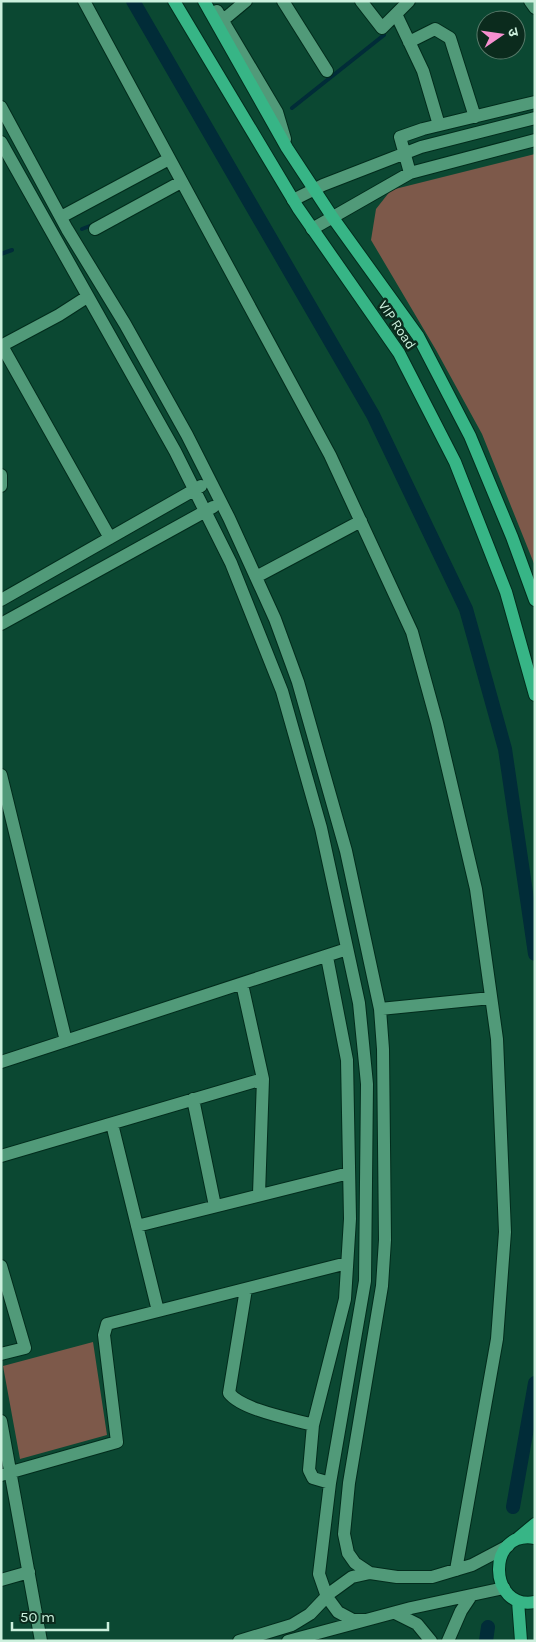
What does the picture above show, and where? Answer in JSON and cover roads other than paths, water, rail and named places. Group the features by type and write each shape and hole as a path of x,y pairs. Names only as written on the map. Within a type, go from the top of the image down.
{"main road":[{"name":"VIP Road","path":"174,1 293,200 399,353 455,462 506,592 535,695"},
{"name":"VIP Road","path":"204,1 287,148 333,218 418,336 470,436 512,536 535,600"},
{"path":"535,1524 512,1543 500,1558 498,1570 500,1583 518,1601 535,1602"},
{"path":"512,1543 535,1538"},
{"path":"518,1601 521,1641"}],"street":[{"path":"84,1 330,455 412,632 437,723 476,889 497,1039 505,1232 497,1339 456,1570"},
{"path":"211,1 277,112 287,148"},
{"path":"222,21 246,1"},
{"path":"283,1 327,71"},
{"path":"362,1 382,28 409,1"},
{"path":"530,1 535,8"},
{"path":"396,14 423,71 440,125"},
{"path":"409,42 435,29 450,38 475,117"},
{"path":"410,173 403,154 400,137 440,125 535,102"},
{"path":"1,107 61,217 125,324 210,480 256,578 275,619 301,692 346,851 380,1009 384,1078 385,1240 382,1286 349,1483 344,1534 348,1553 355,1562 370,1573"},
{"path":"293,200 314,189 421,146 535,118"},
{"path":"312,229 410,173 535,140"},
{"path":"1,142 175,451 231,563 282,691 321,828 360,1003 368,1084 365,1281 330,1483 320,1574 327,1597 338,1612 353,1620 365,1620"},
{"path":"61,217 169,159"},
{"path":"95,229 181,182"},
{"path":"87,297 59,315 2,346 110,538"},
{"path":"1,476 1,486"},
{"path":"1,600 210,480"},
{"path":"1,624 221,503"},
{"path":"256,578 361,521"},
{"path":"1,775 66,1041"},
{"path":"1,1062 348,949"},
{"path":"328,956 347,1060 349,1173 347,1263 345,1299 314,1426 309,1470 313,1478 330,1483"},
{"path":"242,984 263,1079 259,1194"},
{"path":"380,1009 491,998"},
{"path":"1,1156 263,1079"},
{"path":"193,1100 215,1206"},
{"path":"112,1124 158,1311"},
{"path":"137,1226 349,1173"},
{"path":"6,1474 116,1442 104,1334 107,1324 347,1263"},
{"path":"1,1266 25,1348 1,1354"},
{"path":"246,1288 229,1393 233,1398 251,1406 314,1426"},
{"path":"1,1421 6,1474 29,1572 41,1641"},
{"path":"239,1641 292,1625 310,1614 327,1597 352,1577 370,1573 397,1577 432,1577 472,1565 512,1543"},
{"path":"1,1580 29,1572"},
{"path":"288,1641 365,1620 504,1588"},
{"path":"448,1641 461,1611 471,1596"},
{"path":"395,1613 417,1624 431,1641"},
{"path":"336,1641 339,1627"}],"waterway":[{"path":"133,1 373,415 466,609 505,749 535,954"},
{"path":"292,108 384,35"},
{"path":"82,229 95,224"},
{"path":"1,254 12,250"},
{"path":"513,1507 535,1383"},
{"path":"486,1641 488,1627"}]}
